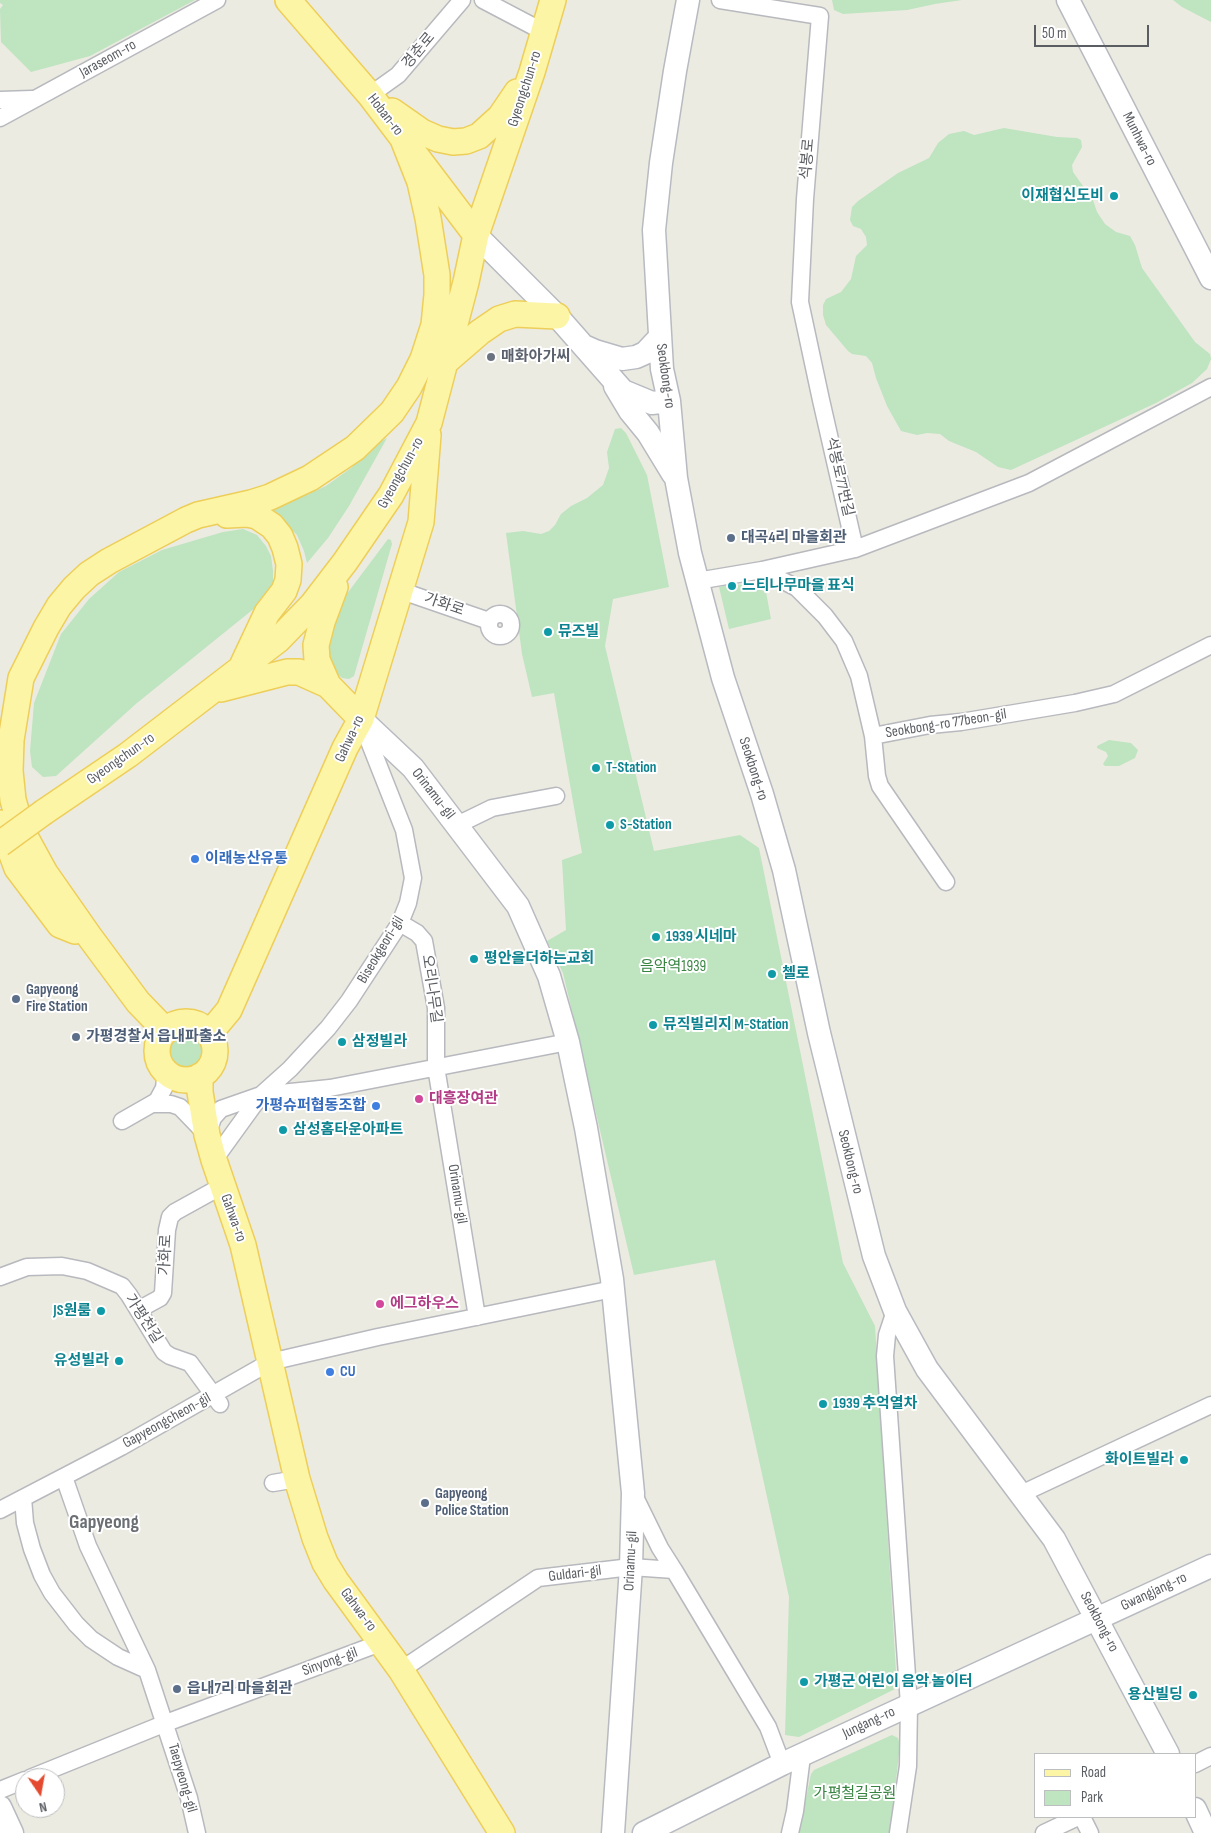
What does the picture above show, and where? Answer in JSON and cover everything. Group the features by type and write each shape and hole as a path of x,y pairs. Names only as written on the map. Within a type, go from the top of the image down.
{"main road":[{"name":"Hoban-ro","path":"288,0 370,95 476,235"},
{"name":"Gyeongchun-ro","path":"0,844 128,755 278,640 312,605 345,562 391,495 429,422 476,235 532,72 553,0"},
{"name":"Seokbong-ro","path":"688,0 661,163 654,230 662,369 669,402 676,478 697,582 723,678 762,794 784,870 818,1033 874,1256 895,1311 932,1376 1054,1539 1167,1753"},
{"name":"Munhwa-ro","path":"1068,0 1211,278"},
{"path":"370,95 422,132 438,139 453,142 466,141 479,136 500,117 532,72"},
{"path":"392,412 409,387 423,359 434,325 437,295 437,274 420,182 401,134"},
{"path":"476,235 556,316 623,391 652,403 669,402"},
{"path":"0,716 59,606 89,574 109,561 198,515 252,503 270,497 310,478 355,448 445,362 480,332 499,319 515,314 556,316"},
{"path":"583,346 622,359 636,357 645,353 660,337"},
{"path":"608,374 630,411 648,434 676,478"},
{"name":"Gahwa-ro","path":"210,1034 229,1010 345,748 360,719 421,522 429,422"},
{"path":"162,533 220,517 247,514 264,520 280,536 288,556 288,580 280,599 267,613 242,667"},
{"path":"345,562 322,622 316,645 316,655 318,666 328,685 360,719"},
{"path":"211,692 287,672 298,672 328,685"},
{"path":"21,678 11,740 11,785 15,812 31,850 45,874 138,1002 166,1031"},
{"name":"Orinamu-gil","path":"360,719 413,768 518,906 549,976 568,1042 586,1128 613,1289 633,1493 631,1567 613,1833"},
{"path":"0,823 17,868 60,925 89,936"},
{"path":"187,1074 214,1058 215,1050 210,1034 197,1024 180,1023 166,1031 162,1037 158,1058 187,1074 200,1092 207,1134"},
{"name":"Gahwa-ro","path":"207,1134 222,1186 243,1245 270,1362 285,1481 315,1538 324,1563 402,1670 502,1833"},
{"name":"Gwangjang-ro","path":"1097,1619 1211,1566"},
{"name":"Jungang-ro","path":"644,1833 782,1764 1097,1619"},
{"path":"0,1806 12,1833"},
{"path":"1196,1811 1206,1833"}],"street":[{"name":"Jaraseom-ro","path":"0,118 216,0"},
{"name":"경춘로","path":"370,95 398,75 462,0"},
{"path":"483,0 544,32"},
{"name":"석봉로","path":"720,0 820,16 805,199 800,302 821,400"},
{"path":"0,100 34,99"},
{"path":"697,582 762,570 855,549 1029,483 1211,387"},
{"name":"석봉로77번길","path":"821,400 855,549"},
{"name":"Seokbong-ro 77beon-gil","path":"762,570 797,588 825,616 844,641 859,676 873,736 1075,703 1114,694 1211,646"},
{"name":"가화로","path":"399,590 489,621"},
{"name":"Biseokgeori-gil","path":"214,1160 261,1096 290,1069 328,1028 370,970 400,923 408,903 413,882 404,826 360,719"},
{"path":"873,736 877,776 880,786 946,882"},
{"path":"457,825 492,808 556,796"},
{"name":"오리나무길","path":"400,923 417,933 424,941 436,1008 436,1067"},
{"path":"154,1104 171,1104 180,1107 207,1134 216,1114 227,1106 261,1096 330,1088 568,1042"},
{"name":"Orinamu-gil","path":"436,1067 476,1317"},
{"path":"122,1121 154,1104 163,1093 187,1074 210,1089 213,1097 219,1103 227,1106"},
{"name":"가화로","path":"138,1310 160,1298 163,1293 167,1230 170,1217 222,1186"},
{"name":"가평천길","path":"0,1277 43,1265 62,1266 87,1271 122,1286 164,1352 190,1363 217,1400"},
{"path":"270,1362 372,1338 613,1289"},
{"path":"895,1311 887,1335 885,1356 909,1705 908,1766 898,1833"},
{"name":"Gapyeongcheon-gil","path":"0,1510 217,1400 270,1362"},
{"path":"1021,1494 1211,1405"},
{"path":"64,1477 88,1546 147,1670 166,1723"},
{"path":"633,1493 660,1548 768,1727 782,1764"},
{"path":"23,1498 25,1522 32,1549 42,1575 64,1609 76,1624 105,1650 147,1670"},
{"name":"Guldari-gil","path":"402,1670 538,1578 631,1567 674,1570"},
{"name":"Sinyong-gil","path":"55,1768 166,1723 382,1642"},
{"name":"Taepyeong-gil","path":"166,1723 189,1798 197,1833"},
{"path":"790,1833 795,1811 802,1756"},
{"path":"1196,1764 1211,1756"},
{"path":"0,1790 15,1784"},
{"path":"1044,1833 1076,1818"},
{"path":"1082,1818 1090,1833"}],"green space":[{"path":"0,0 195,0 90,56 31,72 1,42 0,9 3,5 0,3"},
{"path":"832,0 962,0 907,10 843,14 834,10"},
{"path":"1173,0 1211,0 1211,22 1182,7"},
{"path":"1004,128 1081,140 1082,147 1072,165 1073,172 1093,200 1097,212 1105,224 1116,232 1130,236 1135,245 1142,268 1195,342 1210,354 1211,359 1207,369 1192,383 1156,403 1011,470 998,467 976,452 949,441 940,434 927,433 917,435 901,431 887,406 872,363 866,356 852,354 848,351 826,325 823,315 823,305 826,299 841,292 851,279 856,256 867,245 866,237 861,229 853,226 850,220 852,207 898,173 929,158 938,143 949,134 964,131 974,135"},
{"name":"음악역1939","path":"621,428 626,433 647,475 669,587 613,599 605,646 654,851 740,835 759,848 843,1263 875,1326 897,1688 799,1737 785,1735 789,1597 715,1260 634,1275 563,973 547,941 566,930 562,860 582,853 554,693 532,697 522,654 506,533 523,531 541,534 549,531 561,514 571,506 587,498 603,485 609,468 607,452 615,429"},
{"path":"387,438 349,506 328,538 307,563 297,535 281,519 266,513 326,486 351,468 378,443"},
{"path":"243,529 257,535 271,556 273,584 256,607 137,703 56,776 43,777 32,767 30,751 34,703 61,634 89,599 119,572 162,550 223,532"},
{"path":"388,539 391,540 392,544 354,676 349,679 342,678 324,662 334,611"},
{"path":"734,584 751,586 766,592 771,619 729,629 719,587"},
{"path":"1109,740 1131,743 1138,750 1135,758 1119,766 1105,766 1103,764 1108,756 1106,752 1097,748 1097,746"},
{"path":"183,1032 191,1032 198,1035 204,1041 207,1052 204,1063 198,1069 191,1072 183,1072 176,1069 170,1063 167,1056 167,1048 170,1041 176,1035"},
{"name":"가평철길공원","path":"892,1735 898,1738 900,1745 890,1833 799,1833 811,1774 814,1770"}],"place":[{"name":"이재협신도비","path":"1114,196"},
{"name":"매화아가씨","path":"491,357"},
{"name":"대곡4리 마을회관","path":"731,538"},
{"name":"느티나무마을 표식","path":"732,586"},
{"name":"뮤즈빌","path":"548,632"},
{"name":"T-Station","path":"596,768"},
{"name":"S-Station","path":"610,825"},
{"name":"이래농산유통","path":"195,859"},
{"name":"1939 시네마","path":"656,937"},
{"name":"평안을더하는교회","path":"474,959"},
{"name":"첼로","path":"772,974"},
{"name":"Gapyeong Fire Station","path":"16,999"},
{"name":"뮤직빌리지 M-Station","path":"653,1025"},
{"name":"가평경찰서 읍내파출소","path":"76,1037"},
{"name":"삼정빌라","path":"342,1042"},
{"name":"대흥장여관","path":"419,1099"},
{"name":"가평슈퍼협동조합","path":"376,1106"},
{"name":"삼성홈타운아파트","path":"283,1130"},
{"name":"에그하우스","path":"380,1304"},
{"name":"JS원룸","path":"101,1311"},
{"name":"유성빌라","path":"119,1361"},
{"name":"CU","path":"330,1372"},
{"name":"1939 추억열차","path":"823,1404"},
{"name":"화이트빌라","path":"1184,1460"},
{"name":"Gapyeong Police Station","path":"425,1503"},
{"name":"가평군 어린이 음악 놀이터","path":"804,1682"},
{"name":"읍내7리 마을회관","path":"177,1689"},
{"name":"용산빌딩","path":"1193,1695"}],"district":[{"name":"Gapyeong","path":"104,1523"}]}
